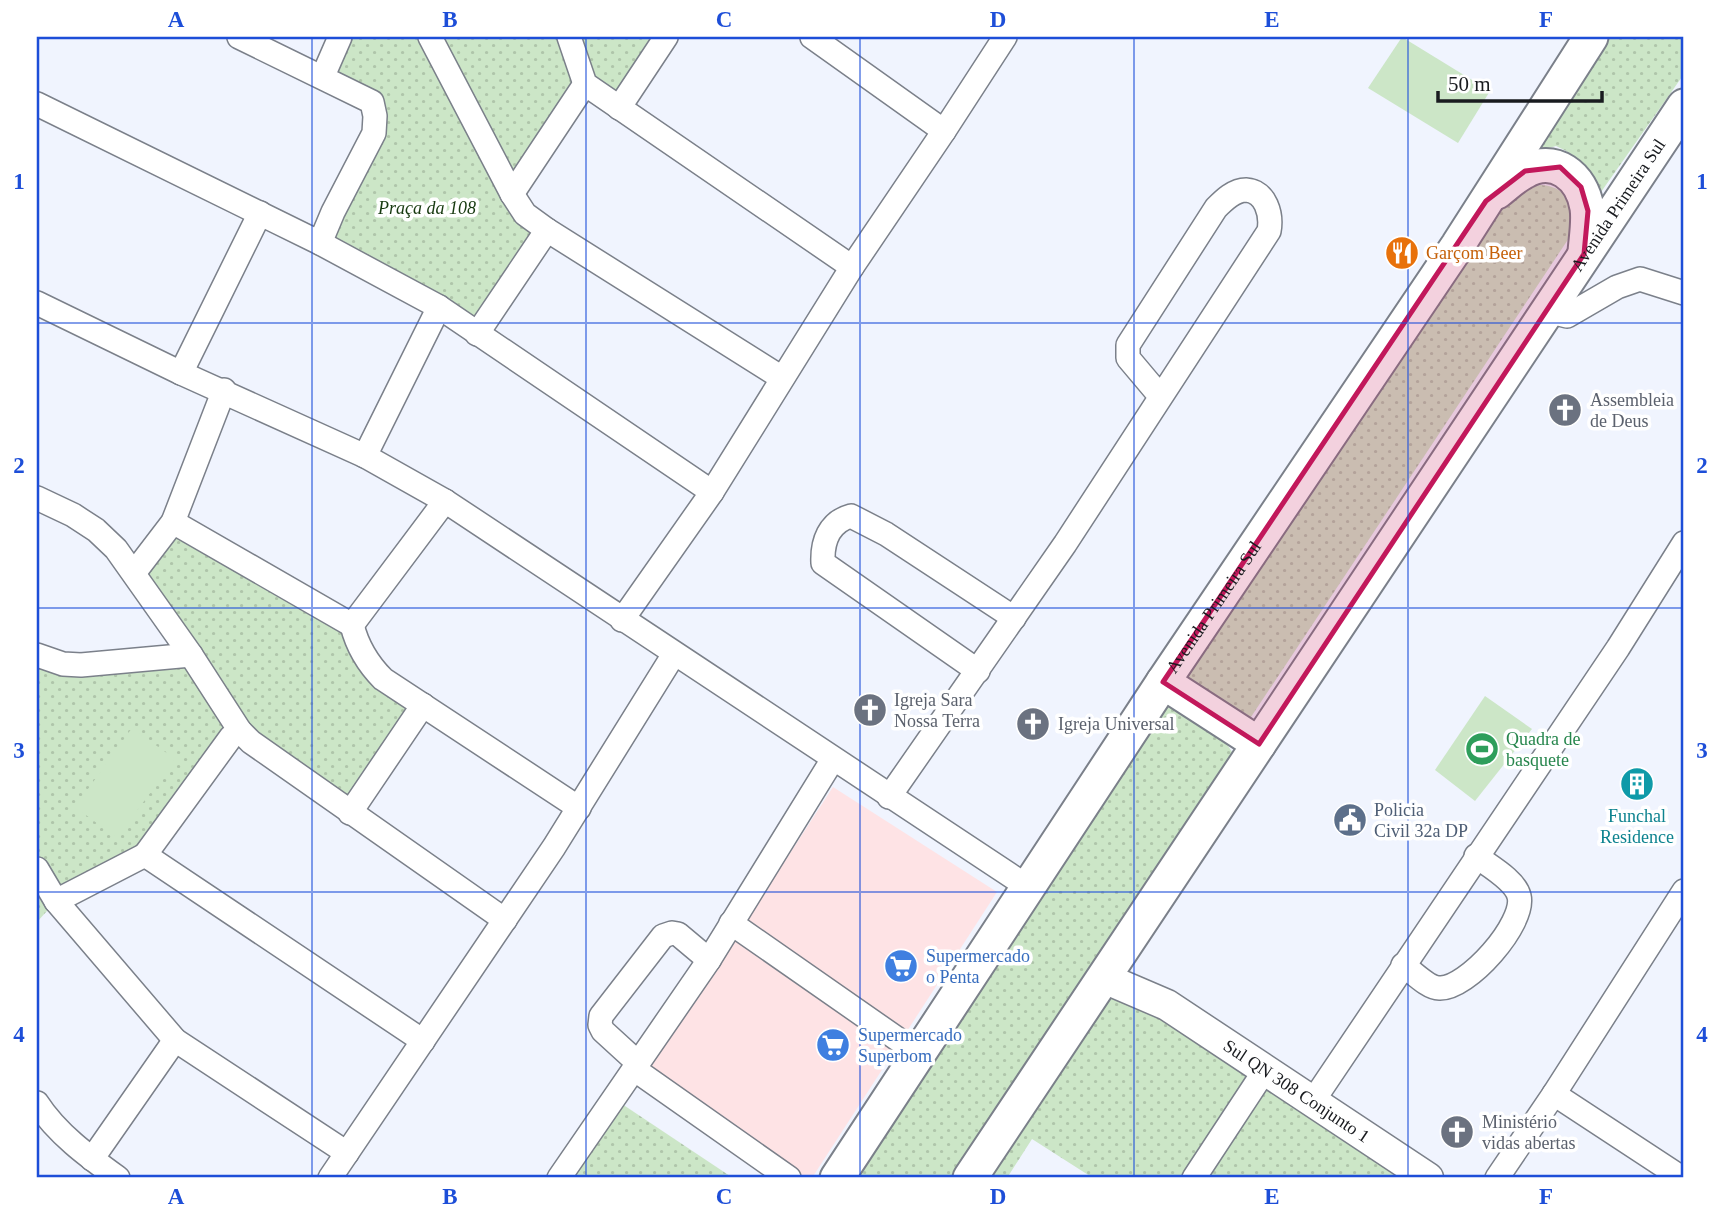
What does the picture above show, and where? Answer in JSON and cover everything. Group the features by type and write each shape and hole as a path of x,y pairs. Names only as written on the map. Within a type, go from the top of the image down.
{"main road":[{"name":"Avenida Primeira Sul","path":"836,1178 1163,682 1486,201 1591,37"},
{"name":"Avenida Primeira Sul","path":"970,1178 1684,106"},
{"path":"1486,201 1525,171 1539,166 1560,167 1575,178 1585,196 1588,211 1584,254"},
{"path":"1163,682 1259,744"}],"street":[{"path":"239,37 372,102 376,126 320,243"},
{"path":"323,76 340,37"},
{"path":"430,37 525,214 782,377"},
{"path":"569,37 585,84 852,267"},
{"path":"618,108 666,37"},
{"path":"812,37 944,131"},
{"path":"622,620 712,492 852,267 1004,37"},
{"path":"512,194 585,84"},
{"path":"37,104 320,243 439,307 712,492"},
{"path":"889,797 1065,544 1269,231 1269,213 1264,200 1257,193 1245,190 1237,192 1216,208 1128,345 1128,358 1160,397"},
{"path":"181,373 260,213"},
{"path":"477,334 547,230"},
{"path":"1547,311 1567,316 1616,287 1640,279 1684,293"},
{"path":"37,303 181,373 224,390 365,456 444,501 1028,887"},
{"path":"365,456 439,307"},
{"path":"135,573 173,522 224,390"},
{"path":"37,498 73,515 96,530 116,549 191,655 240,731 251,742 505,920"},
{"path":"352,625 444,501"},
{"path":"978,671 823,563 822,548 828,533 838,522 851,516 886,534 1014,618"},
{"path":"173,522 352,625 355,638 383,679 579,808"},
{"path":"1313,1101 1618,648 1684,543"},
{"path":"330,1178 579,808 674,654"},
{"path":"37,656 63,664 81,665 191,655"},
{"path":"350,813 423,705"},
{"path":"56,901 145,855 231,737 240,731"},
{"path":"559,1178 709,960 833,759"},
{"path":"145,855 423,1041"},
{"path":"1403,965 1435,988 1444,989 1473,974 1507,931 1518,911 1518,892 1476,856"},
{"path":"37,869 56,901 175,1040 347,1153"},
{"path":"1497,1178 1683,897"},
{"path":"731,923 919,1054"},
{"path":"709,960 677,934 663,936 601,1016 600,1025 636,1066 789,1178"},
{"name":"Sul QN 308 Conjunto 1","path":"1111,968 1428,1178"},
{"path":"92,1159 175,1040"},
{"path":"1194,1178 1265,1070"},
{"path":"1554,1094 1682,1178"},
{"path":"40,1120 118,1178"}],"highlighted area":[{"path":"1560,167 1581,187 1588,211 1584,254 1259,744 1163,682 1486,201 1525,171"}],"shaded area":[{"path":"833,787 997,892 812,1178 804,1178 645,1076"}],"green space":[{"name":"Praça da 108","path":"340,37 666,37 619,108 586,84 512,193 547,230 477,334 320,243 375,126 371,102 323,76"},
{"path":"1402,37 1490,91 1458,143 1368,88"},
{"path":"1603,37 1684,38 1684,74 1601,192 1583,164 1565,150 1556,146 1527,154"},
{"path":"1540,185 1558,190 1572,203 1575,218 1569,238 1251,717 1178,674 1497,203 1515,192"},
{"path":"173,522 355,638 423,705 350,813 240,731 145,855 56,901 37,922 37,655 191,655 134,573"},
{"name":"Quadra de basquete","path":"1485,696 1532,729 1475,801 1435,770"},
{"path":"1170,706 1223,738 1234,755 953,1178 848,1178 1157,711"},
{"path":"132,728 175,759 117,838 75,807"},
{"path":"1111,965 1423,1178 1093,1178 1032,1139 1007,1178 970,1178"},
{"path":"613,1098 733,1178 559,1178"}],"place":[{"name":"Garçom Beer","path":"1402,253"},
{"name":"Assembleia de Deus","path":"1565,410"},
{"name":"Igreja Sara Nossa Terra","path":"870,710"},
{"name":"Igreja Universal","path":"1033,724"},
{"name":"Quadra de basquete","path":"1482,749"},
{"name":"Funchal Residence","path":"1637,784"},
{"name":"Policia Civil 32a DP","path":"1350,820"},
{"name":"Supermercado o Penta","path":"901,966"},
{"name":"Supermercado Superbom","path":"833,1045"},
{"name":"Ministério vidas abertas","path":"1457,1132"}]}
